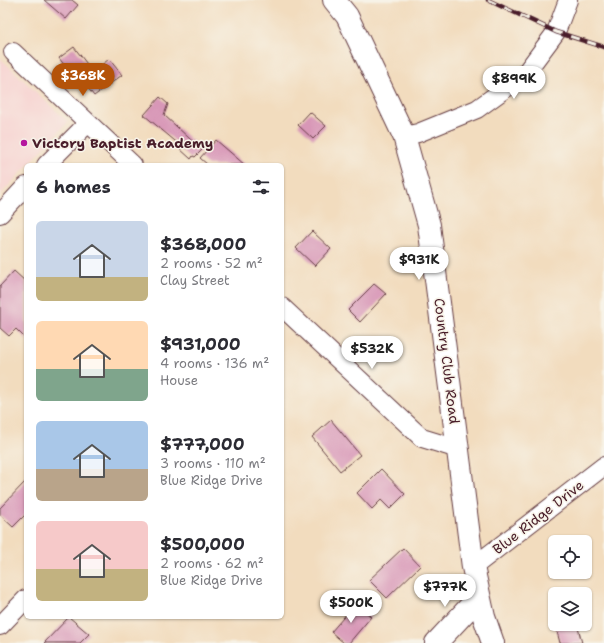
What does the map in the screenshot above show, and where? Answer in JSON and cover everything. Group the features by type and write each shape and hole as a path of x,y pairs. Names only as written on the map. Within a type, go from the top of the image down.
{"street":[{"name":"Country Club Road","path":"334,0 347,16 404,136 429,225 473,567 479,597 493,643"},
{"path":"404,136 477,109 524,75 556,32 568,0"},
{"path":"13,52 131,163"},
{"path":"48,163 88,123"},
{"path":"0,214 24,188"},
{"path":"285,316 422,438 458,449"},
{"name":"Blue Ridge Drive","path":"473,567 604,466"},
{"path":"436,643 479,597"},
{"path":"0,626 24,601"}],"shaded area":[{"name":"Victory Baptist Academy","path":"0,58 68,122 30,163 24,163 24,169 0,195"}],"building":[{"path":"44,0 72,0 78,5 66,19"},
{"path":"74,47 93,72 109,59 122,75 94,96 75,71 71,74 59,58"},
{"path":"160,97 168,104 164,115 202,150 195,157 193,156 191,159 179,148 181,146 144,115"},
{"path":"310,112 326,126 313,139 298,125"},
{"path":"216,140 243,163 206,163 200,158"},
{"path":"312,231 331,249 315,266 296,248"},
{"path":"14,271 24,280 24,337 16,329 9,336 0,328 0,286"},
{"path":"374,284 386,294 360,322 348,310"},
{"path":"331,420 360,455 340,471 312,437"},
{"path":"381,469 405,494 390,509 381,500 372,509 357,493"},
{"path":"24,483 24,516 13,527 0,515 0,508"},
{"path":"403,548 420,566 387,598 369,580"},
{"path":"356,603 371,617 349,643 344,643 331,632"},
{"path":"67,619 71,619 89,634 80,643 44,643"},
{"path":"557,631 579,631 582,643 560,643"}],"railway":[{"path":"488,0 556,32 604,47"}],"place":[{"name":"Victory Baptist Academy","path":"24,143"}]}
